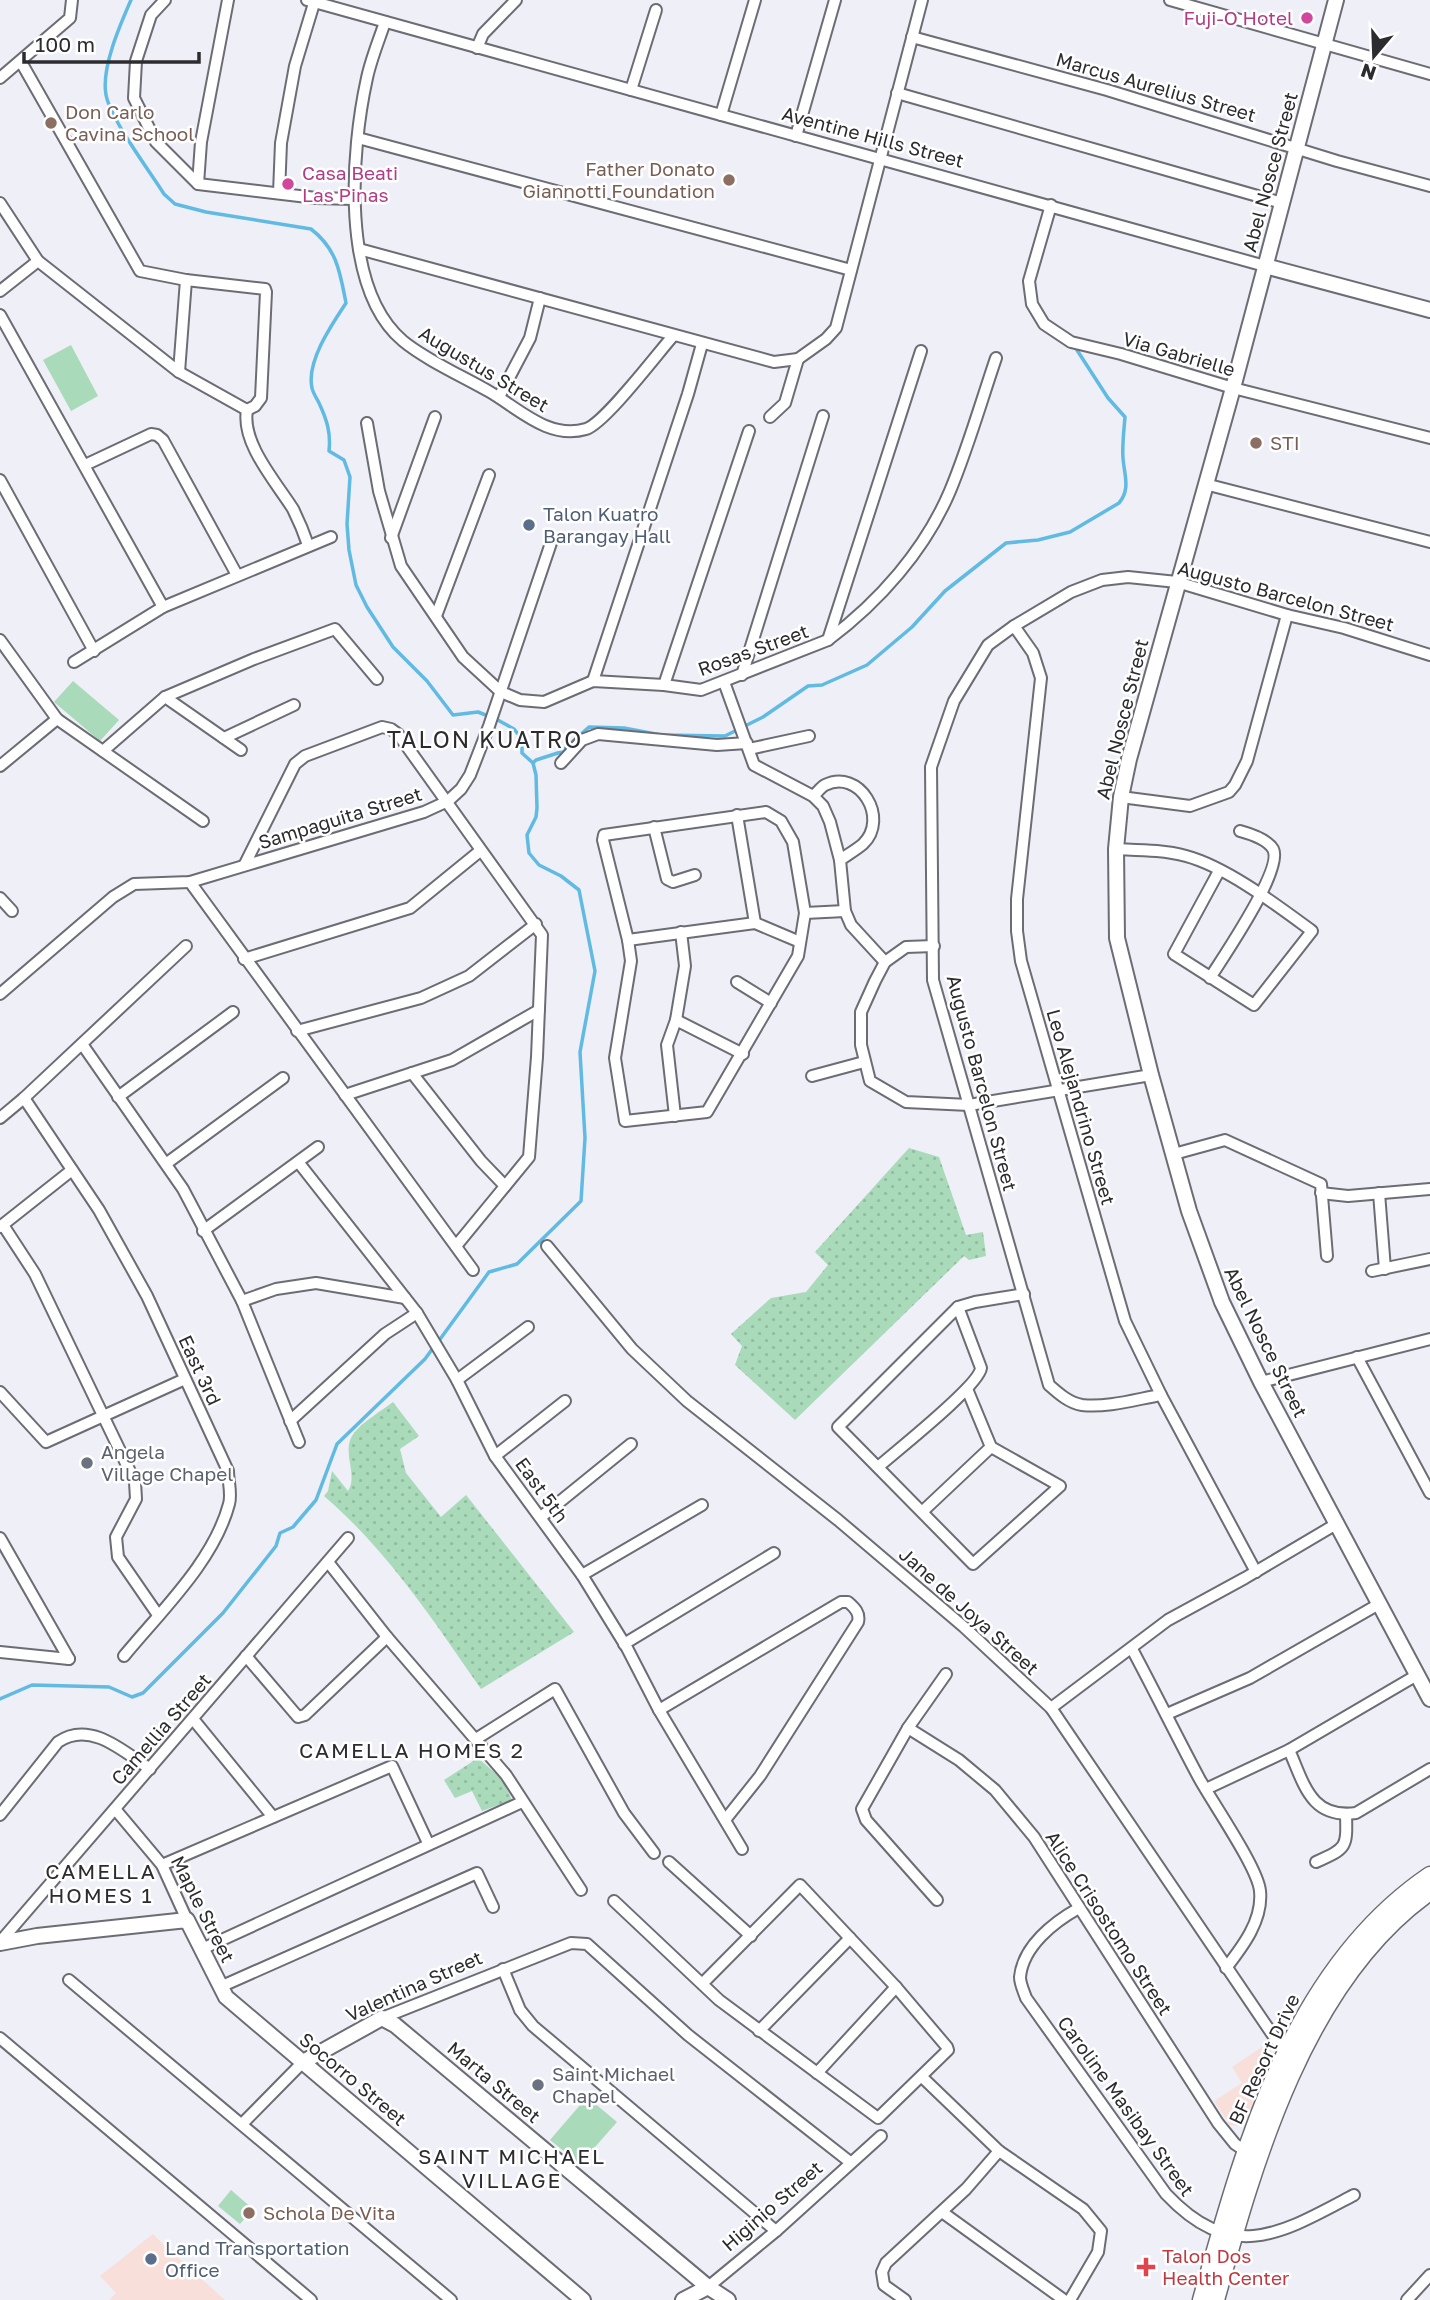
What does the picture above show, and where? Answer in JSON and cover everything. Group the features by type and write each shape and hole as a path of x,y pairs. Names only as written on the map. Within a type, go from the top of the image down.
{"main road":[{"name":"BF Resort Drive","path":"1201,2300 1227,2233 1252,2154 1311,2004 1356,1942 1400,1895 1430,1875"},
{"name":"BF Resort Drive","path":"1290,2061 1366,1951 1411,1906 1430,1892"},
{"name":"BF Resort Drive","path":"1216,2300 1227,2233"}],"street":[{"path":"0,78 70,19 72,0"},
{"path":"165,0 151,15 136,61 134,98 156,142 198,184 353,199"},
{"path":"198,184 201,142 228,0"},
{"name":"Aventine Hills Street","path":"307,0 315,0 477,48 1430,310"},
{"path":"279,193 281,143 295,66 315,0"},
{"path":"477,48 483,34 516,0"},
{"path":"721,115 755,0"},
{"path":"796,136 835,0"},
{"path":"359,249 702,344 774,362 798,359 826,339 836,328 922,0"},
{"path":"1170,0 1430,74"},
{"name":"Abel Nosce Street","path":"1336,0 1233,388 1129,759 1121,797 1116,849 1117,938 1189,1211 1222,1302 1261,1382 1430,1699"},
{"path":"631,90 656,10"},
{"name":"Augustus Street","path":"385,22 367,77 353,199 359,249 367,284 379,312 403,341 542,425 565,430 587,428 605,414 673,336"},
{"name":"Marcus Aurelius Street","path":"912,37 1107,89 1337,161 1430,186"},
{"path":"21,62 136,265 146,273 260,287 267,292 261,398 256,406 247,410"},
{"path":"897,93 1283,203"},
{"path":"358,138 852,270"},
{"path":"0,202 38,261 179,372 247,410"},
{"name":"Via Gabrielle","path":"1051,205 1029,281 1032,304 1044,324 1071,342 1121,354 1233,388 1430,438"},
{"path":"0,291 38,261"},
{"path":"179,372 186,280"},
{"path":"499,397 530,338 540,298"},
{"path":"0,315 163,607"},
{"path":"593,681 702,344"},
{"path":"828,640 921,351"},
{"name":"Rosas Street","path":"367,423 379,491 401,566 463,657 501,692 520,700 544,702 593,681 701,690 828,640 897,576 931,528 950,492 996,358"},
{"path":"770,417 785,403 798,359"},
{"path":"247,410 246,419 253,446 293,511 308,545"},
{"path":"742,675 823,416"},
{"path":"391,538 435,417"},
{"path":"664,685 749,431"},
{"path":"85,464 151,435 158,435 237,575"},
{"path":"436,616 489,475"},
{"path":"0,480 94,650"},
{"path":"1205,484 1430,542"},
{"path":"74,662 163,607 331,537"},
{"name":"Sampaguita Street","path":"0,994 113,897 134,884 190,883 245,864 424,812 448,802 470,775 552,540"},
{"name":"Augusto Barcelon Street","path":"1161,1395 1118,1403 1081,1405 1063,1397 1049,1385 933,980 931,766 954,701 988,645 1071,592 1102,580 1128,578 1177,582 1430,654"},
{"path":"1121,797 1191,806 1229,792 1247,761 1287,615"},
{"name":"Leo Alejandrino Street","path":"1014,626 1033,653 1041,678 1017,899 1021,961 1125,1321 1161,1395 1256,1572"},
{"path":"103,751 165,697 254,659 335,629 377,679"},
{"path":"0,640 57,719 202,821"},
{"path":"724,682 754,765 813,796 823,806 840,860 845,911 851,925 885,962"},
{"path":"165,697 241,751"},
{"path":"223,738 294,705"},
{"path":"0,766 57,719"},
{"path":"245,864 295,764 305,756 382,727 398,734 480,851 536,924 542,935 529,1157 456,1246"},
{"path":"561,764 582,740 598,734 717,745 809,736"},
{"path":"813,796 825,785 841,782 853,785 866,796 874,810 871,832 863,844 840,860"},
{"path":"766,812 781,821 793,842 805,913 798,956 707,1112 625,1121 615,1058 631,961 604,835 737,815 766,812"},
{"path":"737,815 755,923"},
{"path":"654,827 667,879 673,882 695,875"},
{"path":"1210,978 1262,894 1275,860 1275,853 1266,841 1240,831"},
{"path":"1116,849 1190,856 1219,871 1262,894 1312,931 1254,1005 1174,954 1219,871"},
{"path":"244,959 410,908 480,851"},
{"path":"190,883 474,1270"},
{"path":"0,898 12,911"},
{"path":"805,913 845,911"},
{"path":"628,940 755,923 800,942"},
{"path":"298,1031 421,998 469,976 536,924"},
{"path":"675,1116 667,1045 676,1020 685,966 681,932"},
{"path":"0,1118 186,946"},
{"path":"934,946 906,947 885,962 861,1012 861,1045 870,1082 906,1102 969,1105 1151,1075"},
{"path":"737,982 771,1003"},
{"path":"345,1095 452,1059 539,1010"},
{"path":"118,1097 233,1012"},
{"path":"676,1020 743,1054"},
{"path":"82,1044 167,1163 242,1301 299,1442"},
{"path":"812,1076 864,1062"},
{"path":"412,1073 481,1161 505,1186"},
{"path":"167,1163 283,1078"},
{"name":"East 3rd","path":"24,1098 99,1210 147,1296 228,1471 230,1501 215,1540 168,1606 124,1656"},
{"path":"1174,1154 1225,1140 1321,1184 1328,1256"},
{"path":"203,1230 318,1147"},
{"name":"East 5th","path":"299,1163 417,1313 457,1380 495,1456 582,1575 742,1849"},
{"path":"72,1170 1,1226 35,1274 135,1482 136,1499 116,1537 118,1557 158,1615"},
{"path":"1321,1193 1348,1196 1430,1189"},
{"path":"1379,1193 1385,1269"},
{"name":"Jane de Joya Street","path":"547,1246 632,1349 687,1401 849,1529 964,1627 1051,1708 1290,2061"},
{"path":"1372,1271 1430,1259"},
{"path":"242,1301 276,1289 316,1283 405,1298"},
{"path":"967,1389 991,1447 1060,1486 974,1564 838,1427 958,1307 1024,1294"},
{"path":"878,1467 967,1389 981,1373 958,1307"},
{"path":"290,1421 385,1334 417,1313"},
{"path":"457,1380 528,1327"},
{"path":"1261,1382 1430,1339"},
{"path":"1357,1357 1430,1493"},
{"path":"0,1392 46,1442 185,1379"},
{"path":"495,1456 565,1401"},
{"path":"541,1517 631,1444"},
{"path":"923,1511 991,1447"},
{"path":"582,1575 702,1506"},
{"path":"1051,1708 1168,1620 1338,1523"},
{"name":"Camellia Street","path":"0,1943 348,1538"},
{"path":"0,1652 69,1659 1,1539"},
{"path":"624,1644 774,1553"},
{"path":"328,1562 387,1637 506,1775 581,1891"},
{"path":"659,1710 841,1602 848,1602 856,1610 858,1622 760,1776 725,1820"},
{"path":"1167,1714 1250,1678 1379,1604"},
{"path":"246,1656 298,1717 305,1715 387,1637"},
{"path":"1132,1649 1253,1871 1260,1890 1258,1915 1248,1937 1226,1968"},
{"path":"937,1900 866,1820 862,1809 908,1728 946,1674"},
{"path":"1206,1789 1289,1750 1418,1675"},
{"path":"476,1739 555,1689 624,1812 654,1853"},
{"path":"193,1719 273,1817"},
{"name":"Alice Crisostomo Street","path":"908,1728 960,1760 995,1790 1034,1837 1218,2123 1252,2154"},
{"path":"0,1815 58,1742 68,1735 81,1732 96,1736 150,1769"},
{"path":"1289,1750 1311,1798 1327,1811 1346,1814 1356,1813 1430,1769"},
{"path":"162,1865 392,1766 428,1843"},
{"path":"202,1949 522,1802"},
{"name":"Maple Street","path":"115,1809 162,1865 223,1992"},
{"path":"1317,1862 1342,1850 1347,1841 1346,1814"},
{"path":"669,1862 751,1936"},
{"path":"223,1992 477,1873 493,1907"},
{"path":"614,1901 702,1984 878,2119 945,2054 947,2047 896,1987 801,1886 702,1984"},
{"name":"Caroline Masibay Street","path":"1079,1908 1051,1927 1024,1961 1020,1979 1026,1998 1166,2194 1183,2212 1198,2222 1227,2233 1253,2236 1274,2234 1292,2228 1354,2195"},
{"path":"0,1943 37,1936 187,1920"},
{"path":"760,2031 850,1938"},
{"name":"Valentina Street","path":"242,2124 303,2062 382,2018 571,1943 587,1944 688,2035 850,2162"},
{"path":"503,1969 520,2010 533,2026 776,2231"},
{"path":"69,1980 452,2300"},
{"path":"817,2073 896,1987"},
{"name":"Socorro Street","path":"223,1992 583,2300"},
{"name":"Marta Street","path":"382,2018 406,2034 708,2287 728,2300"},
{"path":"0,2038 311,2300"},
{"path":"922,2077 999,2151 1083,2209 1101,2231 1098,2252 1070,2300"},
{"name":"Higinio Street","path":"683,2300 708,2287 776,2231 881,2136"},
{"path":"905,2300 884,2285 882,2272 886,2263 967,2189 999,2151"},
{"path":"942,2212 1064,2300"},
{"path":"1407,2300 1428,2283"}],"shaded area":[{"path":"1268,2043 1273,2056 1246,2118 1238,2126 1230,2125 1214,2101 1242,2083 1232,2067"},
{"name":"Land Transportation Office","path":"153,2234 225,2300 109,2300 116,2293 100,2276"}],"green space":[{"path":"71,345 98,396 71,411 43,360"},
{"path":"73,681 119,720 100,741 54,702"},
{"path":"909,1148 939,1157 966,1235 983,1232 986,1256 969,1260 964,1256 795,1420 735,1365 742,1346 731,1334 771,1298 806,1292 828,1265 815,1252"},
{"path":"393,1402 419,1436 400,1449 406,1473 441,1517 466,1495 574,1632 481,1689 389,1563 324,1496 328,1491 332,1471 348,1491 352,1477 350,1440 363,1424"},
{"path":"478,1758 502,1779 512,1800 482,1811 472,1791 455,1798 444,1780"},
{"path":"587,2097 617,2122 580,2164 550,2140"},
{"path":"231,2190 253,2209 240,2224 218,2206"}],"waterway":[{"path":"131,0 112,47 106,72 106,95 115,118 164,194 175,204 206,212 311,229 332,253 346,303 316,355 311,378 328,427 329,451 344,460 350,477 347,524 356,585 393,647 427,681 453,715 478,712 514,729 522,739 522,753 533,763 536,775 537,808 536,817 527,835 529,853 539,865 561,876 579,890 595,971 580,1052 585,1138 581,1201 517,1264 489,1272 438,1342"},
{"path":"533,763 561,752 589,727 624,728 661,735 725,736 763,717 808,686 822,685 867,665 912,627 945,591 1006,543 1038,540 1070,532 1119,503 1126,487 1123,453 1125,417 1108,398 1075,347"},
{"path":"0,1699 32,1685 109,1687 132,1697 143,1693 223,1613 276,1546 280,1533 293,1527 316,1500 337,1444 425,1359 433,1348"}],"place":[{"name":"Fuji-O Hotel","path":"1307,18"},
{"name":"Don Carlo Cavina School","path":"51,123"},
{"name":"Father Donato Giannotti Foundation","path":"729,180"},
{"name":"Casa Beati Las Pinas","path":"288,184"},
{"name":"STI","path":"1256,443"},
{"name":"Talon Kuatro Barangay Hall","path":"529,525"},
{"name":"Angela Village Chapel","path":"87,1463"},
{"name":"Saint Michael Chapel","path":"538,2085"},
{"name":"Schola De Vita","path":"249,2213"},
{"name":"Land Transportation Office","path":"151,2259"},
{"name":"Talon Dos Health Center","path":"1146,2267"}],"district":[{"name":"TALON KUATRO","path":"485,740"},
{"name":"CAMELLA HOMES 2","path":"412,1751"},
{"name":"CAMELLA HOMES 1","path":"101,1884"},
{"name":"SAINT MICHAEL VILLAGE","path":"512,2169"}]}
